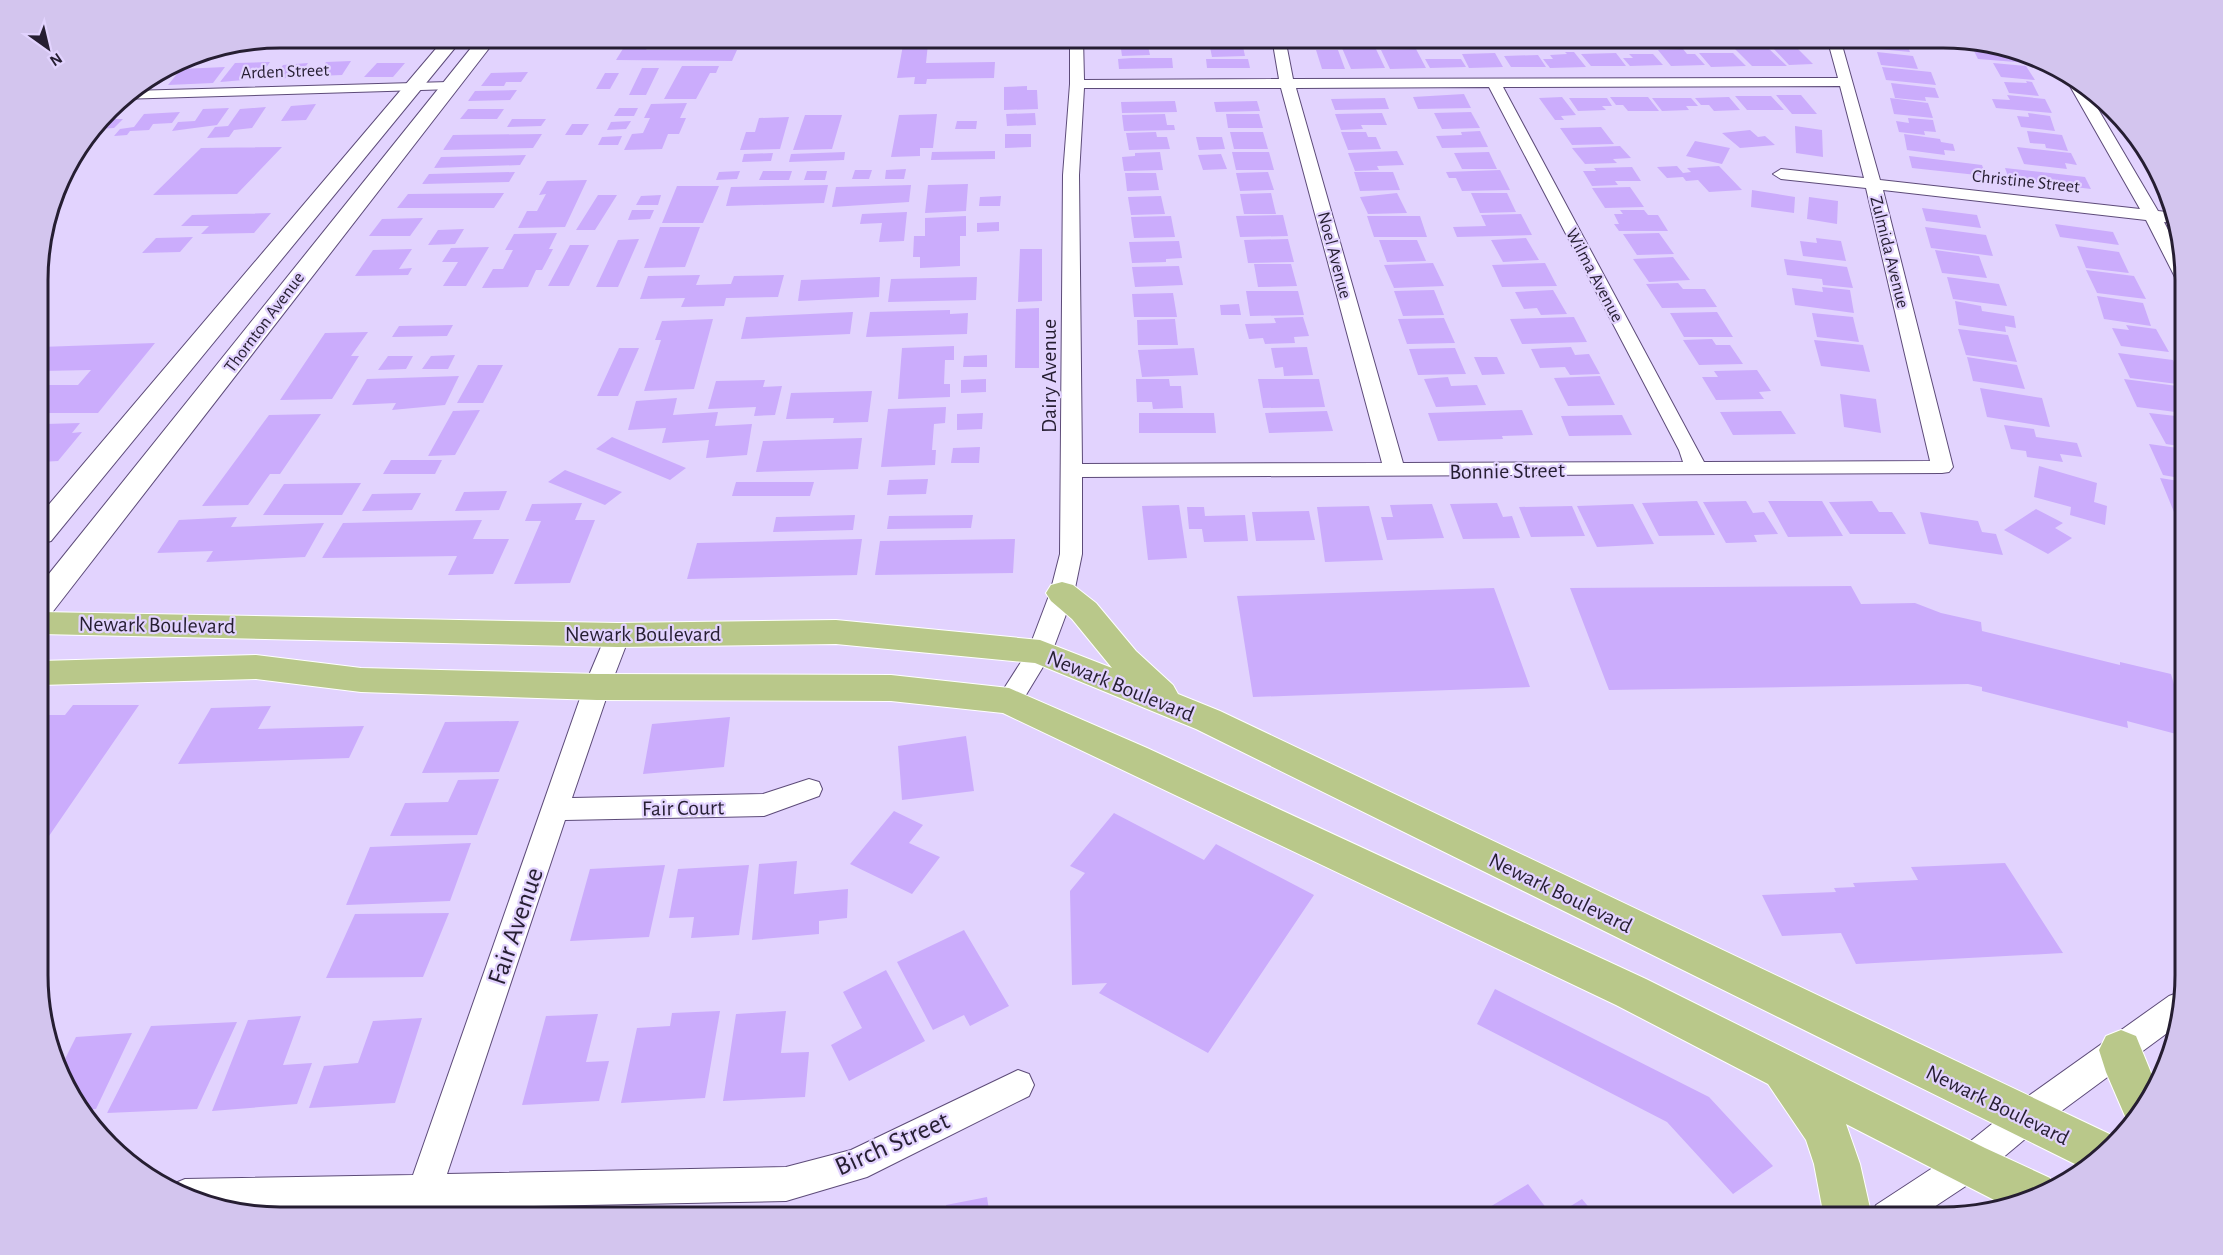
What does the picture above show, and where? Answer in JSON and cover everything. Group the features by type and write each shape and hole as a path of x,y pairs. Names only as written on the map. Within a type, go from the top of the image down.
{"main road":[{"name":"Thornton Avenue","path":"48,524 445,48"},
{"name":"Thornton Avenue","path":"48,596 480,48"},
{"path":"1062,593 1084,611 1124,659 1173,706"},
{"name":"Newark Boulevard","path":"48,623 618,635 836,632 1040,652 1208,720 2094,1150"},
{"name":"Newark Boulevard","path":"48,673 256,667 361,680 597,687 891,688 1009,701 1547,952 1782,1068 1968,1164 2027,1191"},
{"path":"2121,1050 2140,1098"},
{"path":"1782,1068 1825,1129 1837,1164 1846,1207"}],"street":[{"name":"Dairy Avenue","path":"1009,701 1040,652 1062,593 1071,554 1071,175 1077,84 1076,48"},
{"name":"Noel Avenue","path":"1280,48 1396,471"},
{"name":"Zulmida Avenue","path":"1836,48 1942,467"},
{"name":"Wilma Avenue","path":"1493,82 1689,450 1696,468"},
{"path":"1077,84 1844,82"},
{"name":"Arden Street","path":"140,95 449,86"},
{"path":"2082,95 2174,258"},
{"name":"Christine Street","path":"1781,174 2166,217"},
{"name":"Bonnie Street","path":"1072,471 1942,467"},
{"name":"Fair Avenue","path":"420,1204 597,687 618,635"},
{"name":"Fair Court","path":"555,809 764,805 809,789"},
{"path":"1903,1207 1968,1164 2025,1118 2172,1012"},
{"name":"Birch Street","path":"212,1197 420,1204 786,1184 855,1165 1018,1085"}],"building":[{"path":"623,48 737,50 732,61 616,60"},
{"path":"902,48 928,48 926,63 995,62 994,78 927,79 926,84 914,84 915,77 897,78"},
{"path":"1121,48 1148,48 1150,55 1122,56"},
{"path":"1210,48 1243,48 1245,56 1212,57"},
{"path":"1342,48 1375,48 1385,68 1351,69"},
{"path":"1734,48 1768,48 1787,66 1752,66"},
{"path":"1773,48 1797,48 1813,64 1789,65"},
{"path":"1908,48 1910,52 1878,49"},
{"path":"1416,49 1426,68 1390,69 1381,50"},
{"path":"1683,49 1687,54 1695,54 1705,65 1671,66 1658,50"},
{"path":"1316,50 1338,50 1345,69 1322,69"},
{"path":"1974,50 2024,63 1978,59"},
{"path":"1565,52 1574,52 1586,67 1550,68 1543,59 1553,59 1550,55 1567,54"},
{"path":"1877,52 1913,56 1918,69 1881,65"},
{"path":"1495,53 1503,67 1469,68 1462,54"},
{"path":"1616,53 1626,66 1591,66 1581,54"},
{"path":"1699,53 1733,53 1746,66 1711,67"},
{"path":"1629,54 1653,54 1663,65 1630,66 1623,58 1633,58"},
{"path":"1538,55 1546,67 1511,67 1504,56"},
{"path":"1172,58 1173,68 1119,69 1118,59"},
{"path":"1206,59 1248,59 1250,68 1207,68"},
{"path":"1425,59 1461,59 1466,67 1430,68"},
{"path":"351,61 342,75 317,76 326,62"},
{"path":"270,62 265,69 253,69 244,80 220,82 235,63"},
{"path":"308,63 299,77 274,79 283,65"},
{"path":"377,63 405,63 393,77 364,77"},
{"path":"1993,63 2026,66 2035,80 2001,77"},
{"path":"682,66 719,66 716,73 710,73 696,99 664,99"},
{"path":"225,67 213,83 168,85 179,71"},
{"path":"1882,67 1931,72 1936,85 1886,80"},
{"path":"642,68 659,68 646,95 629,95"},
{"path":"528,72 521,82 506,82 504,86 481,86 491,73"},
{"path":"605,73 619,73 610,89 596,89"},
{"path":"2026,81 2032,82 2039,96 2009,93 2004,82 2027,83"},
{"path":"1891,83 1935,88 1939,98 1925,97 1926,101 1895,98"},
{"path":"1027,86 1027,90 1037,90 1038,109 1004,110 1004,87"},
{"path":"517,90 510,100 468,101 475,91"},
{"path":"1464,94 1471,108 1418,109 1413,97"},
{"path":"1776,95 1801,95 1817,114 1792,114"},
{"path":"2007,95 2045,99 2052,113 1996,108 1992,99 2010,100"},
{"path":"1735,96 1771,96 1784,110 1747,110"},
{"path":"1562,97 1576,115 1561,116 1564,120 1555,120 1539,98"},
{"path":"1610,97 1648,97 1659,111 1628,111 1623,105 1616,105"},
{"path":"1729,97 1740,110 1714,111 1709,105 1701,105 1695,98"},
{"path":"1385,98 1389,109 1335,110 1331,99"},
{"path":"1569,98 1607,98 1612,106 1602,106 1606,110 1578,111"},
{"path":"1652,98 1691,98 1698,106 1686,106 1689,110 1662,111"},
{"path":"1890,98 1928,103 1933,118 1894,114"},
{"path":"1175,101 1177,112 1122,113 1121,102"},
{"path":"1257,101 1260,111 1216,112 1214,102"},
{"path":"687,103 680,118 686,118 679,134 668,134 662,149 624,150 632,134 643,133 650,118 644,118 651,104"},
{"path":"316,104 306,120 281,121 291,106"},
{"path":"266,107 252,128 234,130 229,137 207,138 215,127 228,126 240,109"},
{"path":"229,108 217,125 172,131 178,122 195,121 203,109"},
{"path":"619,108 638,108 634,116 614,116"},
{"path":"468,109 504,109 497,119 460,119"},
{"path":"180,112 172,123 153,124 149,130 130,131 127,135 114,136 120,129 134,127 144,114"},
{"path":"1471,112 1480,128 1442,129 1434,113"},
{"path":"1035,113 1036,125 1007,126 1006,114"},
{"path":"1382,113 1387,125 1361,125 1363,129 1341,130 1335,114"},
{"path":"2028,113 2050,116 2055,131 2021,127 2017,116 2029,117"},
{"path":"937,114 933,148 920,148 920,156 891,157 899,115"},
{"path":"1165,114 1167,125 1174,125 1175,130 1124,131 1122,115"},
{"path":"1226,114 1259,114 1263,128 1228,128"},
{"path":"119,115 114,119 123,119 114,128 105,129 116,116"},
{"path":"805,115 842,115 832,149 793,150"},
{"path":"789,117 780,149 740,150 746,132 755,132 759,118"},
{"path":"1908,118 1933,120 1936,132 1924,131 1925,135 1899,132 1896,121 1909,123"},
{"path":"512,119 546,119 541,126 507,127"},
{"path":"631,121 626,129 607,130 611,122"},
{"path":"957,121 977,121 976,129 955,129"},
{"path":"572,124 589,124 582,135 565,135"},
{"path":"1795,126 1822,130 1823,157 1796,153"},
{"path":"1601,127 1614,144 1572,145 1560,128"},
{"path":"1750,130 1758,137 1765,136 1775,145 1740,148 1722,133"},
{"path":"1480,131 1488,147 1442,148 1436,136 1462,135 1461,132"},
{"path":"2027,131 2062,135 2068,151 2046,148 2045,144 2030,143"},
{"path":"1156,132 1157,137 1167,137 1170,149 1129,150 1126,133"},
{"path":"1230,132 1263,132 1268,149 1234,149"},
{"path":"1341,132 1366,132 1368,137 1376,137 1381,149 1348,150"},
{"path":"542,134 533,148 443,150 453,135"},
{"path":"1005,134 1031,134 1031,147 1005,148"},
{"path":"1904,134 1940,139 1941,142 1953,144 1955,151 1944,150 1945,155 1907,150"},
{"path":"622,136 618,145 598,145 602,137"},
{"path":"1196,137 1222,137 1225,149 1199,150"},
{"path":"1695,141 1730,148 1722,164 1686,156"},
{"path":"1620,146 1631,158 1613,159 1617,163 1585,164 1572,148"},
{"path":"282,147 237,194 153,195 201,148"},
{"path":"2017,147 2071,153 2077,165 2065,163 2067,169 2024,164"},
{"path":"995,151 995,159 931,160 932,152"},
{"path":"1397,151 1404,165 1377,166 1379,170 1355,171 1348,153"},
{"path":"845,152 844,160 789,162 791,154"},
{"path":"1160,152 1163,170 1124,171 1122,157 1135,156 1135,153"},
{"path":"1232,152 1269,152 1274,170 1236,170"},
{"path":"1489,152 1497,169 1462,169 1454,153"},
{"path":"773,153 771,161 742,162 744,154"},
{"path":"1221,154 1227,169 1203,170 1198,155"},
{"path":"526,155 520,165 434,168 441,157"},
{"path":"1909,156 1982,165 1986,176 1912,168"},
{"path":"1677,166 1683,173 1691,172 1687,168 1719,166 1742,190 1709,192 1698,180 1686,181 1683,177 1667,178 1657,167"},
{"path":"1632,167 1641,181 1615,181 1618,185 1592,186 1583,171 1596,171 1594,168"},
{"path":"2005,168 2085,177 2091,189 2009,179"},
{"path":"906,169 904,179 885,179 886,170"},
{"path":"855,170 872,170 869,179 852,179"},
{"path":"1500,170 1510,190 1462,191 1456,178 1449,178 1446,172"},
{"path":"740,171 737,179 716,180 719,172"},
{"path":"763,171 792,171 789,180 759,180"},
{"path":"807,171 827,171 825,180 804,180"},
{"path":"515,172 509,182 422,184 429,174"},
{"path":"1268,172 1274,190 1240,191 1236,173"},
{"path":"1354,172 1393,172 1400,190 1360,191"},
{"path":"1125,173 1156,173 1159,190 1127,191"},
{"path":"587,180 565,227 518,228 527,211 537,211 546,194 539,195 547,181"},
{"path":"968,184 966,211 925,213 928,185"},
{"path":"828,185 824,203 726,206 731,187"},
{"path":"911,185 909,202 832,207 836,187"},
{"path":"677,186 719,186 703,223 662,223"},
{"path":"1630,187 1644,207 1605,208 1592,188"},
{"path":"1752,190 1795,197 1794,213 1751,207"},
{"path":"504,193 494,208 397,208 408,194"},
{"path":"1271,193 1276,214 1244,214 1240,194"},
{"path":"1397,193 1407,213 1368,214 1360,197"},
{"path":"1471,193 1507,193 1516,212 1480,213"},
{"path":"598,195 617,195 595,230 576,230"},
{"path":"661,195 658,205 636,205 641,196"},
{"path":"1001,196 1000,206 979,206 980,197"},
{"path":"1161,196 1165,214 1131,215 1128,197"},
{"path":"1809,197 1838,201 1837,224 1807,219"},
{"path":"1922,208 1977,215 1981,228 1926,221"},
{"path":"632,210 654,210 650,219 628,220"},
{"path":"1620,210 1644,210 1648,215 1658,215 1668,231 1619,231 1614,224 1619,224 1614,214 1623,214"},
{"path":"907,212 904,241 879,242 882,223 860,224 862,214"},
{"path":"271,213 254,233 201,234 209,226 181,226 192,215"},
{"path":"1521,214 1532,235 1457,237 1453,227 1486,226 1481,215"},
{"path":"1283,215 1288,236 1240,237 1236,216"},
{"path":"966,216 966,236 960,236 960,266 920,268 920,257 913,257 914,236 925,236 925,218"},
{"path":"1171,216 1175,237 1134,238 1131,217"},
{"path":"1367,216 1420,216 1427,237 1374,237"},
{"path":"423,218 410,236 369,236 382,219"},
{"path":"999,222 999,231 977,232 977,223"},
{"path":"2055,224 2113,232 2119,245 2060,237"},
{"path":"660,227 700,227 685,267 644,268"},
{"path":"1925,227 1986,235 1993,256 1931,248"},
{"path":"464,229 455,244 428,245 438,230"},
{"path":"557,233 549,249 553,249 542,270 536,270 528,287 482,288 493,269 503,269 513,250 505,250 514,234"},
{"path":"1659,233 1674,254 1637,255 1623,234"},
{"path":"193,237 180,252 142,253 156,238"},
{"path":"1526,238 1539,260 1503,262 1491,240"},
{"path":"1816,238 1841,241 1846,261 1803,256 1800,241 1817,243"},
{"path":"639,239 618,287 596,287 618,240"},
{"path":"1288,239 1294,262 1248,263 1244,240"},
{"path":"1379,240 1417,240 1426,261 1387,262"},
{"path":"1179,241 1182,258 1166,259 1166,262 1132,263 1129,242"},
{"path":"570,245 589,245 569,286 548,286"},
{"path":"2077,246 2119,252 2129,273 2086,268"},
{"path":"489,247 466,286 443,286 458,262 442,262 451,248"},
{"path":"412,249 399,269 412,268 408,275 355,276 373,250"},
{"path":"1020,249 1042,249 1042,301 1018,302"},
{"path":"1935,250 1979,256 1987,278 1942,273"},
{"path":"1673,257 1690,280 1649,282 1633,259"},
{"path":"1784,259 1847,267 1853,288 1823,285 1822,279 1787,275"},
{"path":"1433,263 1444,286 1394,288 1384,265"},
{"path":"1545,263 1557,286 1502,287 1492,265"},
{"path":"1254,264 1291,264 1297,286 1258,287"},
{"path":"1179,266 1183,285 1135,287 1132,267"},
{"path":"2086,270 2134,276 2146,299 2097,293"},
{"path":"700,275 696,285 731,284 734,276 784,275 778,297 726,298 724,306 681,307 685,298 640,299 648,276"},
{"path":"880,277 879,297 798,301 801,280"},
{"path":"977,277 976,300 888,302 891,279"},
{"path":"1947,277 1999,284 2007,306 1953,299"},
{"path":"1678,283 1683,289 1705,289 1717,307 1662,308 1646,284"},
{"path":"1822,287 1850,290 1854,313 1795,305 1792,288 1823,292"},
{"path":"1434,290 1444,315 1403,316 1394,291"},
{"path":"1553,290 1567,314 1541,315 1537,308 1524,309 1515,292"},
{"path":"1246,291 1298,291 1304,315 1250,316"},
{"path":"1173,293 1177,317 1134,317 1132,294"},
{"path":"2097,296 2143,303 2151,326 2104,319"},
{"path":"1955,301 1981,306 1982,311 2014,316 2016,328 2005,326 2006,332 1959,325"},
{"path":"1239,304 1241,315 1221,315 1220,305"},
{"path":"1039,308 1039,368 1015,368 1016,309"},
{"path":"950,310 950,314 968,313 967,334 866,337 870,312"},
{"path":"853,312 850,334 741,339 746,317"},
{"path":"1717,312 1733,337 1684,337 1670,313"},
{"path":"1812,313 1853,317 1859,342 1817,337"},
{"path":"1303,317 1309,336 1294,337 1295,343 1265,344 1263,338 1249,339 1245,324 1276,323 1274,318"},
{"path":"1574,317 1587,342 1522,344 1510,319"},
{"path":"1444,318 1455,343 1407,344 1398,319"},
{"path":"713,319 694,389 644,391 661,340 655,340 662,321"},
{"path":"1175,319 1178,345 1138,345 1137,320"},
{"path":"453,325 447,336 392,337 399,326"},
{"path":"2126,325 2156,329 2169,352 2121,346 2112,328 2129,330"},
{"path":"1958,329 2008,335 2017,362 1966,355"},
{"path":"368,332 351,356 359,356 332,399 280,400 325,333"},
{"path":"1712,339 1716,345 1730,345 1743,364 1699,365 1683,340"},
{"path":"1814,340 1863,345 1870,372 1821,366"},
{"path":"155,343 98,413 48,413 48,385 78,385 91,370 48,371 48,347"},
{"path":"954,346 954,360 945,360 944,384 950,384 950,397 898,399 902,348"},
{"path":"1307,347 1313,375 1284,376 1283,367 1275,368 1271,348"},
{"path":"1571,347 1575,355 1589,354 1600,374 1570,375 1565,367 1540,368 1531,349"},
{"path":"619,348 639,348 618,396 597,396"},
{"path":"1194,348 1198,375 1142,377 1138,350"},
{"path":"1455,348 1466,374 1418,375 1409,349"},
{"path":"2118,353 2173,360 2175,364 2175,384 2130,378"},
{"path":"455,355 448,369 422,369 431,356"},
{"path":"987,355 987,367 963,367 964,356"},
{"path":"388,356 413,356 406,369 378,370"},
{"path":"1474,357 1497,357 1505,374 1482,375"},
{"path":"1967,357 2017,365 2025,389 1973,381"},
{"path":"478,365 503,365 483,403 457,403"},
{"path":"1757,370 1771,391 1759,392 1764,399 1716,400 1702,377 1718,377 1714,371"},
{"path":"459,376 445,405 392,410 396,403 352,405 367,379"},
{"path":"1600,376 1615,405 1568,406 1554,378"},
{"path":"1448,377 1451,386 1477,385 1486,405 1436,407 1424,379"},
{"path":"986,379 986,392 961,393 961,380"},
{"path":"1136,379 1169,379 1170,386 1181,386 1183,408 1153,409 1152,402 1137,402"},
{"path":"1258,379 1319,379 1325,407 1263,408"},
{"path":"2124,379 2175,386 2175,412 2137,407"},
{"path":"765,380 763,387 782,386 775,415 754,416 756,407 708,409 716,381"},
{"path":"1980,388 2042,398 2050,427 1987,417"},
{"path":"872,391 868,422 833,423 834,418 786,419 791,393"},
{"path":"1840,394 1876,399 1881,433 1844,427"},
{"path":"677,398 673,415 718,412 715,426 752,424 747,455 706,458 709,440 662,443 666,428 628,430 636,401"},
{"path":"946,407 945,423 934,424 932,450 936,450 935,465 881,467 888,409"},
{"path":"480,410 455,455 428,456 453,411"},
{"path":"1522,410 1533,435 1502,436 1503,439 1438,441 1428,413"},
{"path":"1327,411 1333,431 1269,433 1265,413"},
{"path":"1781,411 1796,434 1733,435 1720,412"},
{"path":"983,413 982,429 957,430 957,414"},
{"path":"1139,413 1214,413 1216,433 1139,433"},
{"path":"2149,413 2175,416 2175,445 2166,444"},
{"path":"321,414 280,474 270,474 248,505 202,506 269,415"},
{"path":"1622,415 1632,435 1569,436 1561,416"},
{"path":"80,423 72,433 82,432 58,461 48,462 48,424"},
{"path":"2004,425 2034,429 2036,437 2077,443 2082,457 2060,454 2063,462 2027,457 2026,451 2011,449"},
{"path":"612,437 686,468 670,480 596,449"},
{"path":"862,438 858,469 756,472 763,441"},
{"path":"2149,444 2175,448 2175,477 2163,475"},
{"path":"980,447 979,463 951,463 953,448"},
{"path":"391,460 442,460 435,474 383,474"},
{"path":"2039,466 2097,483 2094,502 2107,506 2105,525 2070,515 2071,507 2034,497"},
{"path":"565,470 622,492 605,505 548,482"},
{"path":"2160,478 2175,480 2174,512"},
{"path":"928,479 926,494 887,495 889,480"},
{"path":"736,482 814,482 810,496 732,496"},
{"path":"361,483 342,515 263,515 284,484"},
{"path":"507,491 499,510 455,511 464,492"},
{"path":"421,493 412,510 362,511 372,494"},
{"path":"1697,501 1715,535 1659,536 1642,503"},
{"path":"1746,501 1753,513 1764,512 1778,534 1754,535 1757,542 1726,543 1703,502"},
{"path":"1768,501 1822,501 1843,536 1788,537"},
{"path":"1872,501 1879,512 1892,512 1906,534 1850,534 1829,502"},
{"path":"582,503 575,520 595,520 570,583 514,584 541,521 525,521 532,504"},
{"path":"1497,503 1503,517 1512,516 1520,538 1463,539 1450,504"},
{"path":"1432,504 1444,538 1387,540 1381,517 1393,517 1390,505"},
{"path":"1633,504 1654,544 1597,547 1577,506"},
{"path":"1179,505 1187,558 1148,560 1142,506"},
{"path":"1369,506 1383,560 1325,562 1317,507"},
{"path":"1572,506 1585,536 1531,537 1519,507"},
{"path":"1187,507 1204,507 1205,516 1245,515 1248,541 1204,542 1202,529 1189,529"},
{"path":"2036,509 2063,523 2055,528 2072,538 2048,554 2004,530"},
{"path":"1309,511 1315,540 1256,541 1252,512"},
{"path":"1920,512 1978,521 1982,532 1996,534 2003,555 1929,544"},
{"path":"855,515 853,530 773,532 776,517"},
{"path":"973,515 971,528 887,529 889,516"},
{"path":"237,517 231,527 324,523 305,557 206,562 213,551 157,553 179,520"},
{"path":"482,520 473,539 509,539 493,574 448,575 457,556 322,558 343,523"},
{"path":"862,539 857,575 687,579 697,543"},
{"path":"1015,539 1013,573 875,575 880,541"},
{"path":"1851,586 1861,604 1915,603 1941,613 1981,622 1982,631 2120,665 2120,662 2171,674 2175,688 2175,734 2127,721 2128,728 1982,691 1982,687 1968,684 1609,690 1570,588"},
{"path":"1494,588 1530,687 1253,697 1237,596"},
{"path":"73,705 139,705 48,836 48,715 65,715"},
{"path":"271,706 258,729 364,726 349,758 178,764 211,708"},
{"path":"730,717 724,767 643,774 652,724"},
{"path":"519,721 499,772 422,773 445,722"},
{"path":"966,736 974,791 902,800 898,746"},
{"path":"499,779 477,835 390,836 405,803 448,802 458,780"},
{"path":"894,811 923,825 909,843 940,857 912,894 850,864"},
{"path":"1114,813 1204,860 1216,844 1314,895 1208,1053 1099,993 1107,983 1072,985 1070,891 1085,873 1070,866"},
{"path":"471,843 450,901 346,905 370,847"},
{"path":"797,861 794,894 848,889 847,918 819,921 819,934 752,940 759,864"},
{"path":"2005,863 2063,953 1856,964 1841,933 1782,936 1762,895 1836,892 1834,888 1855,887 1853,883 1918,880 1911,867"},
{"path":"665,865 649,937 570,941 590,869"},
{"path":"749,865 739,935 691,938 694,917 669,918 678,869"},
{"path":"449,913 423,977 326,978 355,914"},
{"path":"964,930 1009,1006 970,1026 964,1015 933,1030 897,962"},
{"path":"886,970 925,1041 849,1081 831,1045 862,1028 843,992"},
{"path":"1495,989 1709,1097 1773,1166 1733,1194 1667,1122 1477,1024"},
{"path":"720,1011 705,1098 621,1103 637,1028 670,1026 672,1013"},
{"path":"786,1011 781,1053 809,1052 805,1097 723,1101 736,1014"},
{"path":"598,1014 586,1062 609,1061 599,1101 522,1105 546,1016"},
{"path":"301,1016 283,1065 312,1063 297,1104 212,1111 248,1020"},
{"path":"422,1018 395,1103 309,1108 324,1066 358,1063 373,1021"},
{"path":"237,1022 197,1109 107,1113 151,1026"},
{"path":"132,1033 96,1109 91,1109 87,1104 64,1060 76,1037"},
{"path":"1528,1184 1545,1207 1490,1207"},
{"path":"987,1197 988,1207 946,1207 946,1205"},
{"path":"1582,1199 1589,1207 1569,1207"}]}
